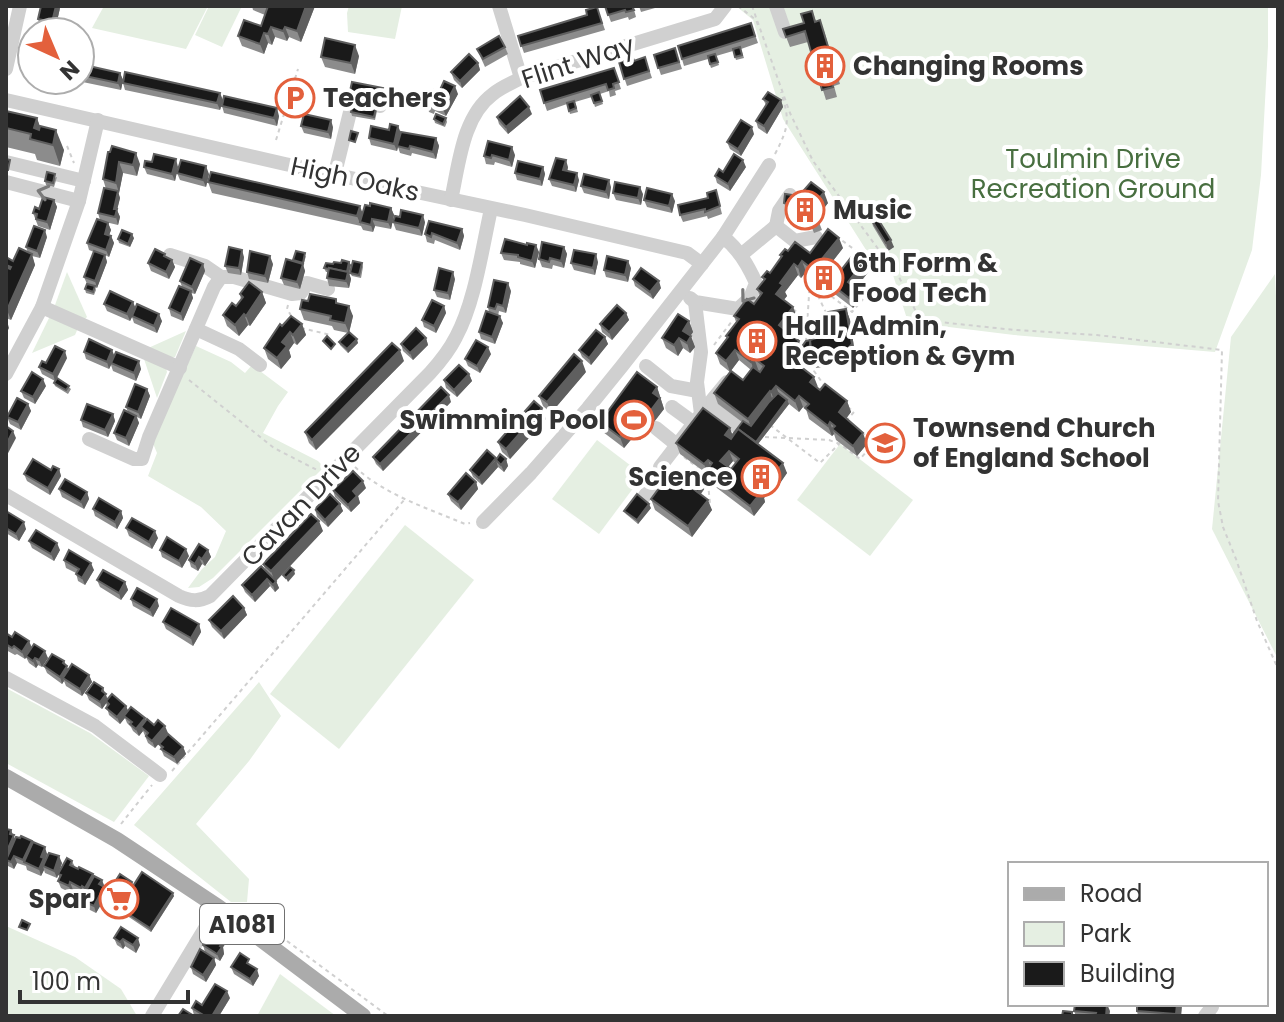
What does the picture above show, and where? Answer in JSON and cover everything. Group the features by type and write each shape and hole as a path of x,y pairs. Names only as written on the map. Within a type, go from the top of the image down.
{"main road":[{"name":"A1081","path":"9,784 117,840 218,907 363,1016"}],"street":[{"path":"6,69 20,6"},
{"path":"499,6 521,78"},
{"name":"Flint Way","path":"451,200 473,116 492,94 521,78 715,19 725,6"},
{"path":"776,6 785,32"},
{"name":"High Oaks","path":"6,100 687,253 702,264"},
{"path":"335,173 353,100 380,106"},
{"path":"6,374 42,307 79,201 80,180 98,120"},
{"path":"6,162 80,180"},
{"path":"483,522 588,408 681,292 723,237 769,165"},
{"path":"6,182 79,201"},
{"path":"741,255 776,226 779,211 790,195"},
{"name":"Cavan Drive","path":"6,495 179,596 192,601 210,596 450,349 470,301 491,209"},
{"path":"776,226 795,241 816,237"},
{"path":"681,292 695,302 738,309 750,298 756,283 741,255 723,237"},
{"path":"170,255 205,266 221,277 234,277 292,294 301,293 307,283 328,289"},
{"path":"89,439 134,459 142,459 214,287 221,277"},
{"path":"644,497 663,470 660,467 701,414 702,400 697,382 701,352 695,302"},
{"path":"42,307 179,370"},
{"path":"196,329 239,349 260,365"},
{"path":"646,366 671,386 702,400 742,430"},
{"path":"702,400 733,373 741,379"},
{"path":"672,407 694,423"},
{"path":"656,428 677,448"},
{"path":"6,678 95,726 160,775"},
{"path":"152,1016 218,907"}],"path":[{"path":"738,6 756,20 788,114 784,137 769,165"},
{"path":"752,6 790,113 813,161 899,277 920,320 1097,335 1222,350 1218,501 1223,527 1278,669"},
{"path":"276,140 298,69"},
{"path":"67,146 80,180"},
{"path":"816,237 831,232 874,264 880,278"},
{"path":"810,280 852,312 863,299"},
{"path":"809,346 806,351 810,280"},
{"path":"810,280 829,319 815,339"},
{"path":"292,294 287,309 296,324 306,330 331,335"},
{"path":"789,306 829,339"},
{"path":"809,346 817,345"},
{"path":"809,346 814,371 824,387 813,380"},
{"path":"179,370 274,448 329,476"},
{"path":"843,404 854,412 846,421"},
{"path":"764,420 820,463 840,444"},
{"path":"763,437 829,440 860,459 875,442 856,428"},
{"path":"677,448 710,477 701,488"},
{"path":"346,459 361,473 405,499 465,524 483,522"},
{"path":"707,481 710,506"},
{"path":"119,827 160,775 169,774 405,499"}],"green space":[{"path":"104,6 208,6 186,49 96,29 96,21"},
{"path":"209,6 242,6 222,47 195,35"},
{"path":"349,6 402,6 395,39 348,32"},
{"name":"Toulmin Drive Recreation Ground","path":"736,6 1268,6 1261,175 1252,250 1215,352 1014,335 908,322 893,275 868,253 783,119 753,20"},
{"path":"67,272 87,317 83,321 55,305"},
{"path":"1275,274 1278,342 1278,659 1212,529 1231,337"},
{"path":"49,318 78,328 75,335 32,353"},
{"path":"186,331 175,357 146,349"},
{"path":"196,346 231,362 245,373 252,365 288,392 263,433 324,467 213,578 199,587 188,588 215,557 226,531 201,507 148,476 157,453 152,441"},
{"path":"143,356 166,368 157,398"},
{"path":"597,440 643,475 599,534 552,499"},
{"path":"840,444 913,500 870,556 797,500"},
{"path":"405,525 474,580 339,749 270,694"},
{"path":"259,682 281,716 249,761 196,824 249,879 247,902 231,902 134,825"},
{"path":"6,688 90,733 149,776 114,822 6,763"},
{"path":"6,926 75,957 121,989 137,1016 6,1016"},
{"path":"280,974 336,1016 257,1016"}],"building":[{"path":"41,6 56,6 54,16 39,16"},
{"path":"268,6 306,6 297,31 271,27 268,34 264,33 260,44 238,36 244,20 261,26"},
{"path":"605,6 632,6 634,10 608,15"},
{"path":"597,7 602,23 521,46 518,36 587,15 586,10"},
{"name":"Changing Rooms","path":"812,11 815,22 820,20 836,73 830,75 833,87 822,90 805,31 786,37 783,29 804,23 801,14"},
{"path":"751,23 755,36 682,59 678,46"},
{"path":"499,36 505,47 483,59 477,49"},
{"path":"325,38 355,45 351,63 321,57"},
{"path":"740,47 742,55 735,57 733,49"},
{"path":"675,48 679,62 658,68 654,55"},
{"path":"469,54 478,63 460,81 451,72"},
{"path":"715,54 718,62 710,64 708,56"},
{"path":"645,57 649,71 624,79 619,62"},
{"path":"96,68 120,73 118,83 96,78"},
{"path":"614,68 619,82 613,84 614,88 608,90 606,84 544,103 540,90"},
{"path":"125,72 220,93 217,103 123,83"},
{"path":"444,81 455,86 443,109 433,104 431,107 427,105 434,90 439,92"},
{"path":"352,82 383,88 381,97 350,91"},
{"path":"599,92 602,101 594,103 591,95"},
{"path":"768,92 781,100 764,126 756,121 768,102 763,99"},
{"path":"224,96 277,108 274,118 222,106"},
{"path":"520,96 529,107 506,127 497,117"},
{"path":"574,101 576,108 569,111 567,103"},
{"path":"353,103 376,108 374,117 351,112"},
{"path":"6,111 37,118 34,128 39,130 40,126 56,130 53,145 30,139 31,134 6,128"},
{"path":"304,114 331,120 328,132 301,126"},
{"path":"436,114 446,118 443,124 434,119"},
{"path":"741,120 752,127 738,149 727,142"},
{"path":"390,124 398,126 394,144 369,138 371,126 389,130"},
{"path":"351,131 358,133 355,142 349,140"},
{"path":"401,132 436,138 433,152 397,146"},
{"path":"488,141 512,147 509,160 484,156"},
{"path":"112,146 136,153 133,165 119,162 116,183 103,179"},
{"path":"154,154 176,159 172,174 144,167 145,161 152,162"},
{"path":"734,154 743,160 728,184 715,176 719,169 723,172"},
{"path":"556,158 566,160 563,170 577,173 574,185 549,179"},
{"path":"181,160 206,166 203,180 177,173"},
{"path":"518,161 543,167 540,179 515,173"},
{"path":"47,172 55,174 53,183 45,181"},
{"path":"211,172 360,206 357,216 208,182"},
{"path":"584,174 609,180 606,192 581,186"},
{"path":"615,182 640,187 638,198 613,193"},
{"path":"811,182 824,192 813,206 818,219 810,222 806,212 797,205 784,203 785,194 799,196"},
{"path":"104,188 118,191 115,217 98,213"},
{"path":"647,188 672,194 669,206 644,200"},
{"path":"716,190 720,206 705,212 705,209 680,215 678,205 708,198 707,193"},
{"path":"43,197 54,200 47,222 36,219 37,214 33,213 35,207 39,209"},
{"path":"370,203 391,208 388,222 372,219 371,225 360,222 365,205 370,206"},
{"path":"401,210 423,215 419,228 393,222 395,216 400,217"},
{"path":"876,216 891,240 886,243 871,219"},
{"path":"97,219 108,223 105,234 111,236 106,250 87,243"},
{"path":"429,221 462,229 457,243 432,233 431,237 425,234"},
{"path":"34,226 45,230 37,251 26,247"},
{"path":"828,229 839,238 821,260 838,274 856,251 866,259 848,282 856,288 849,298 802,261 798,267 794,264 776,294 793,307 779,325 799,341 784,361 788,365 792,360 814,377 810,382 820,390 825,384 847,401 839,412 863,433 853,446 832,429 835,426 830,422 828,426 805,408 809,404 799,396 795,401 776,386 748,419 714,393 731,371 743,380 753,367 760,372 764,366 754,358 751,362 735,350 726,361 716,353 739,319 734,316 747,299 754,304 762,293 757,289 765,279 762,277 767,271 770,273 785,249 788,251 795,242 810,253"},
{"path":"122,230 132,234 128,244 118,239"},
{"path":"505,239 536,245 532,261 501,253"},
{"path":"542,242 564,247 561,261 539,259"},
{"path":"229,247 242,250 239,268 225,266"},
{"path":"19,248 32,254 7,310 6,267 11,267 6,265 6,257 13,261"},
{"path":"155,249 172,260 166,272 148,263"},
{"path":"574,250 596,254 593,268 571,263"},
{"path":"94,251 105,255 95,281 84,277"},
{"path":"250,251 270,256 265,276 247,272"},
{"path":"296,251 305,253 303,263 293,260"},
{"path":"607,256 628,261 625,275 604,270"},
{"path":"190,258 203,264 192,287 180,281"},
{"path":"286,259 303,264 297,282 281,278"},
{"path":"342,260 349,262 347,272 324,268 326,263 341,263"},
{"path":"353,261 362,263 359,275 350,273"},
{"path":"329,268 348,272 346,281 327,278"},
{"path":"439,268 453,272 448,293 434,290"},
{"path":"641,268 659,281 650,292 633,279"},
{"path":"494,280 508,283 503,306 497,304 495,309 488,307"},
{"path":"249,282 262,292 246,316 244,314 235,325 223,315 232,303 236,306"},
{"path":"87,284 95,286 93,292 85,289"},
{"path":"179,286 191,291 181,314 169,308"},
{"path":"110,291 133,302 127,314 104,304"},
{"path":"310,294 336,299 336,303 349,306 345,323 330,320 331,316 300,309 302,300 308,301"},
{"path":"432,300 444,306 434,326 422,320"},
{"path":"137,304 159,314 154,326 132,316"},
{"path":"617,305 626,313 609,332 600,324"},
{"path":"846,309 852,344 844,353 812,357 810,340 820,337 830,324 828,312"},
{"path":"486,311 500,316 492,337 479,332"},
{"path":"678,314 689,321 683,331 691,336 687,343 679,338 674,345 662,338"},
{"path":"291,316 302,324 282,342 287,346 277,358 264,348 280,324 282,326"},
{"path":"416,328 426,338 410,353 401,344"},
{"path":"596,330 605,337 589,358 579,350"},
{"path":"349,332 357,339 347,349 339,342"},
{"path":"327,336 335,344 331,349 323,341"},
{"path":"89,339 112,350 107,362 84,352"},
{"path":"476,340 488,347 477,366 465,359"},
{"path":"810,340 810,346 796,363 792,360"},
{"path":"392,343 400,350 312,440 305,432"},
{"path":"55,346 65,351 53,374 39,367 42,361 46,363"},
{"path":"116,352 139,361 134,373 111,363"},
{"path":"574,354 582,361 547,402 539,396"},
{"path":"459,365 469,374 454,390 444,380"},
{"path":"32,372 43,379 33,397 21,391"},
{"name":"Swimming Pool","path":"637,372 657,387 653,393 660,398 636,430 630,425 620,437 600,422"},
{"path":"57,378 69,386 66,390 54,383"},
{"path":"135,384 147,389 138,412 126,407"},
{"path":"441,387 449,395 380,464 373,457"},
{"path":"778,393 787,400 756,442 738,429 730,438 743,421 751,426"},
{"path":"17,398 28,404 18,422 7,417"},
{"path":"534,401 542,408 506,449 498,442"},
{"path":"87,404 113,414 105,430 81,420"},
{"path":"703,408 730,428 725,435 731,439 738,429 783,463 759,489 762,491 750,506 706,472 712,463 708,460 704,464 676,443","holes":["729,451 739,459 731,469 720,461"]},
{"path":"124,410 136,416 126,438 114,433"},
{"path":"6,426 13,431 6,445"},
{"path":"487,450 496,458 479,478 470,470"},
{"path":"500,454 506,459 501,465 496,460"},
{"path":"33,459 51,470 53,466 59,469 48,488 24,474"},
{"path":"353,471 363,481 353,491 357,496 348,505 333,490"},
{"path":"671,472 708,500 688,526 651,499"},
{"path":"466,473 476,482 458,502 448,494"},
{"path":"706,473 708,479 698,492 693,488"},
{"path":"65,479 87,492 81,502 59,489"},
{"path":"330,494 340,504 325,520 315,509"},
{"path":"637,494 649,504 637,520 624,511"},
{"path":"99,498 121,511 115,522 93,509"},
{"path":"6,511 24,522 16,534 6,528"},
{"path":"311,514 319,521 271,571 263,564"},
{"path":"132,518 155,531 149,542 126,528"},
{"path":"36,530 57,543 51,554 29,541"},
{"path":"167,537 186,549 179,561 160,550"},
{"path":"199,544 208,550 195,564 189,560"},
{"path":"69,550 91,563 82,578 76,574 79,569 64,560"},
{"path":"261,566 276,581 273,585 267,579 252,595 242,585"},
{"path":"290,567 294,570 286,578 283,575"},
{"path":"103,570 125,582 119,593 97,580"},
{"path":"137,588 157,599 150,610 131,599"},
{"path":"233,596 244,608 221,631 209,620"},
{"path":"171,608 199,624 191,638 163,622"},
{"path":"15,632 29,641 22,652 6,644 6,633 12,637"},
{"path":"34,644 45,651 39,660 35,658 33,661 26,656"},
{"path":"52,654 67,666 60,677 44,666"},
{"path":"72,664 89,675 80,689 63,678"},
{"path":"94,682 106,694 100,702 86,693"},
{"path":"112,694 126,706 117,717 106,708 109,704 106,701"},
{"path":"131,707 145,718 136,729 124,716"},
{"path":"147,719 154,725 158,720 165,726 152,741 141,727"},
{"path":"168,734 183,747 174,757 161,749 163,747 159,744"},
{"path":"6,829 14,835 6,853"},
{"path":"16,837 32,841 23,860 14,856 11,862 6,860"},
{"path":"33,842 45,847 39,869 24,862"},
{"path":"49,853 59,856 54,871 43,866"},
{"path":"67,858 72,861 70,865 93,874 85,888 58,881 61,875 58,874"},
{"path":"142,872 173,893 150,928 119,908"},
{"path":"120,874 132,882 114,910 102,902"},
{"path":"94,876 102,880 99,884 104,887 94,906 81,900"},
{"path":"22,920 30,924 27,930 19,927"},
{"path":"121,927 138,938 133,945 114,938"},
{"path":"215,931 223,936 220,942 222,947 217,954 203,945"},
{"path":"200,949 214,958 203,975 191,967"},
{"path":"240,953 249,959 247,963 257,969 250,979 231,967"},
{"path":"215,984 227,991 212,1016 205,1016 192,1008 196,1001 202,1005"},
{"path":"1075,1006 1107,1006 1106,1016 1074,1011"},
{"path":"1137,1006 1177,1006 1176,1014 1137,1011"},
{"path":"183,1009 194,1016 178,1016"},
{"path":"1063,1011 1072,1012 1072,1016 1062,1016"}],"place":[{"name":"Changing Rooms","path":"825,66"},
{"name":"Teachers","path":"295,98"},
{"name":"Music","path":"805,210"},
{"name":"6th Form & Food Tech","path":"824,278"},
{"name":"Hall, Admin, Reception & Gym","path":"757,341"},
{"name":"Swimming Pool","path":"634,420"},
{"name":"Townsend Church of England School","path":"885,443"},
{"name":"Science","path":"761,477"},
{"name":"Spar","path":"119,899"}]}
